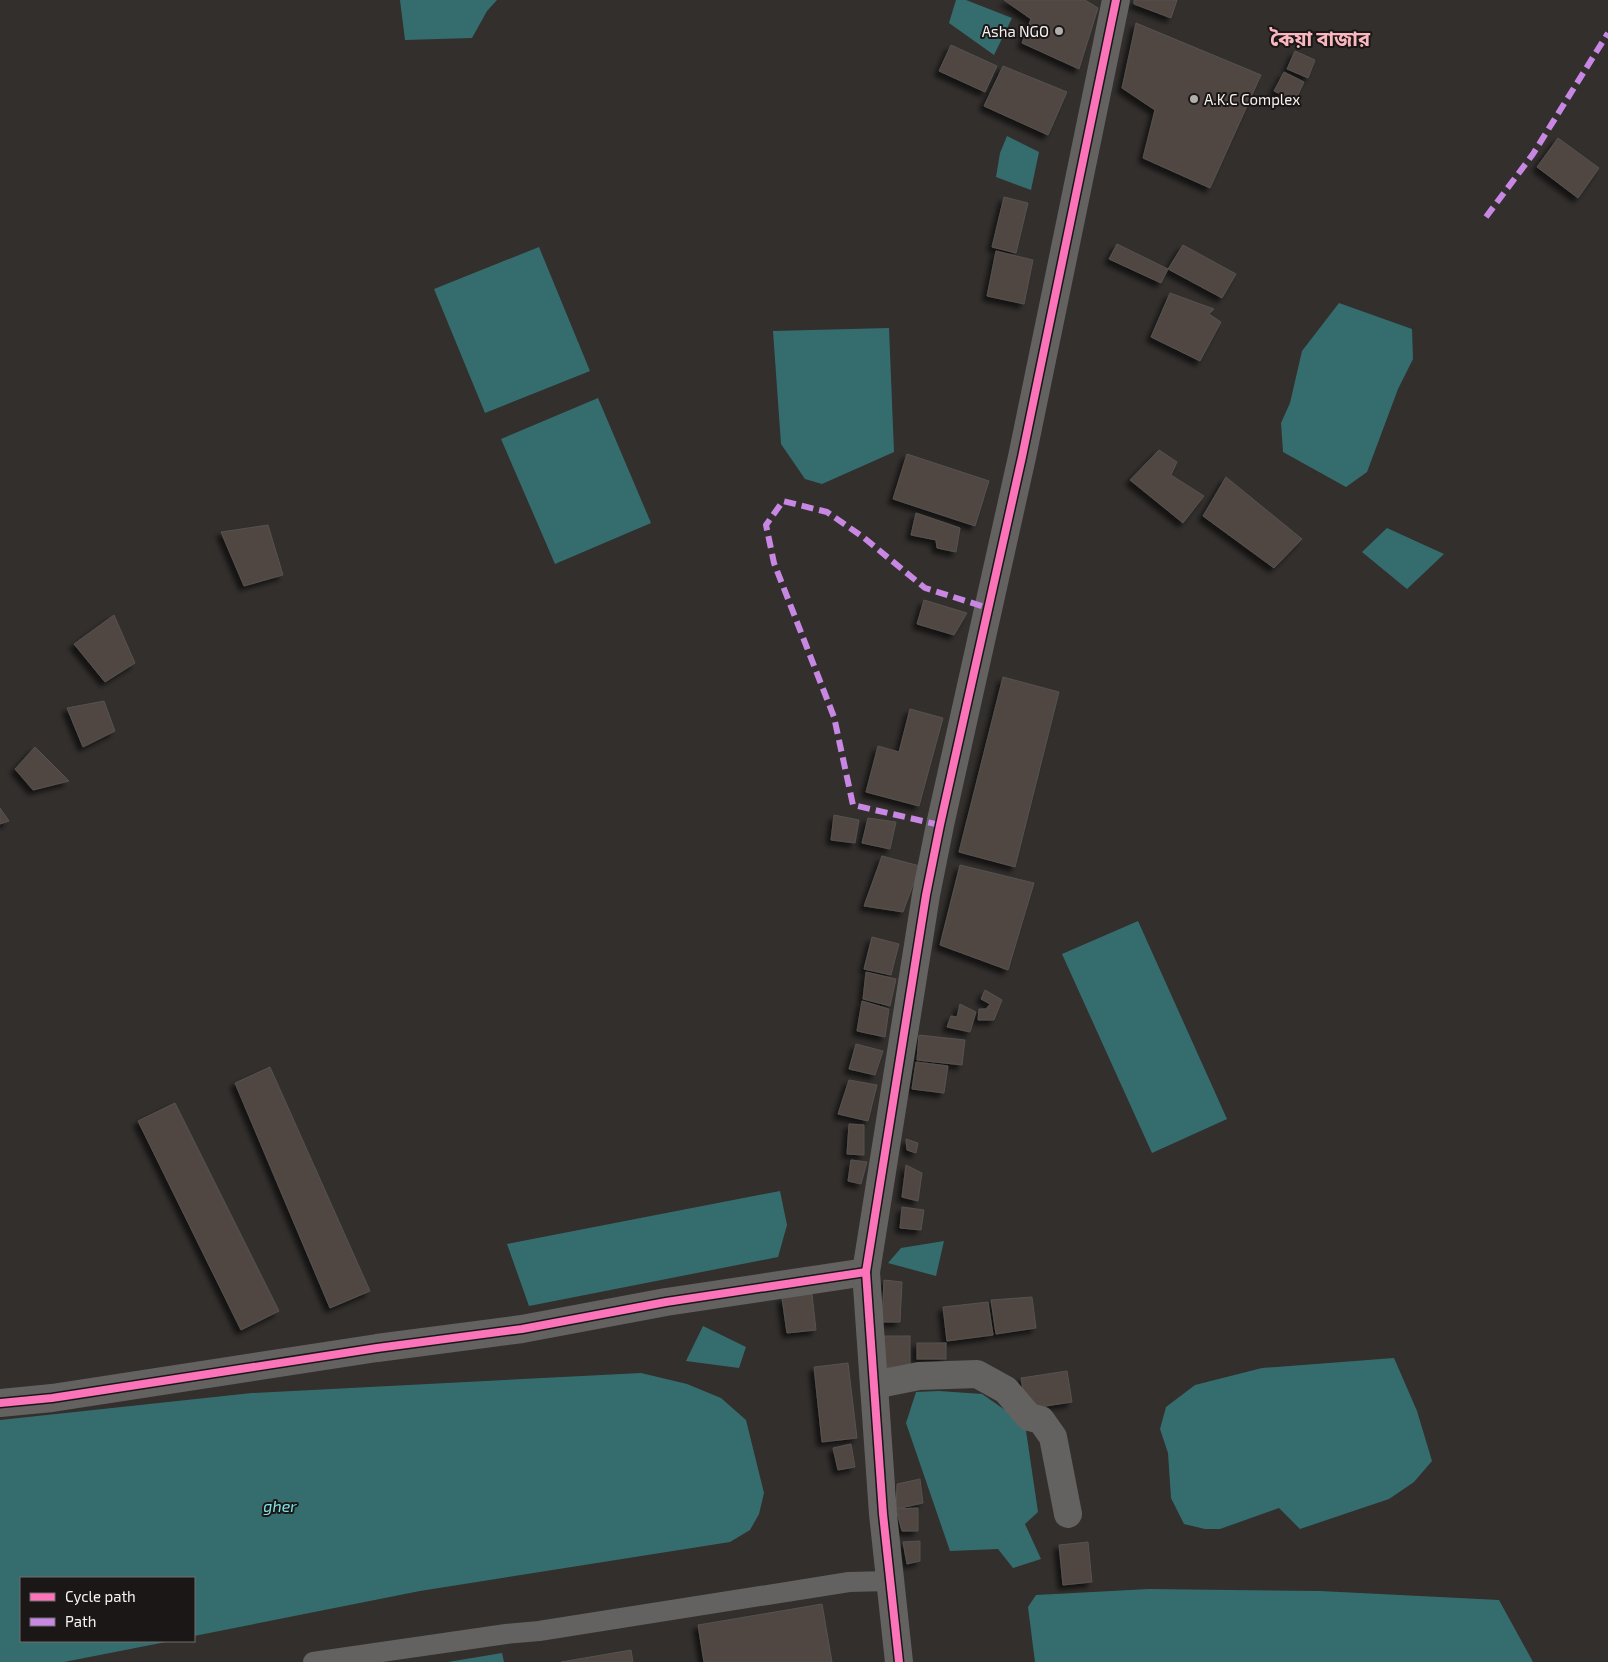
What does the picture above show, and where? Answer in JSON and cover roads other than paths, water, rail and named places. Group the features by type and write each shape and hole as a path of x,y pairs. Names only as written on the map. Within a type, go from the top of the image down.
{"street":[{"path":"899,1662 890,1581 866,1272 926,895 1022,457 1116,0"},
{"path":"0,1404 52,1398 377,1348 522,1328 666,1302 866,1272"},
{"path":"874,1385 918,1376 977,1374 1006,1390 1029,1417 1041,1420 1053,1437 1068,1514"}],"lane":[{"path":"313,1662 506,1634 539,1631 849,1582 890,1581"}],"water":[{"path":"400,0 497,0 487,11 472,38 405,40"},
{"path":"956,0 966,0 1012,18 994,55 949,23"},
{"path":"1007,136 1039,152 1031,190 996,177 1000,153"},
{"path":"539,247 590,371 485,413 434,289"},
{"path":"1339,303 1412,329 1413,359 1398,389 1367,472 1346,487 1283,452 1281,423 1290,403 1302,351"},
{"path":"889,328 894,452 822,484 805,479 781,444 773,331"},
{"path":"598,398 651,523 555,564 501,439"},
{"path":"1387,528 1444,554 1407,589 1362,552"},
{"path":"1138,921 1227,1119 1152,1153 1062,954"},
{"path":"780,1191 787,1225 778,1257 529,1306 507,1244"},
{"path":"944,1241 936,1276 888,1263 901,1248"},
{"path":"703,1326 746,1347 739,1368 686,1361"},
{"path":"1394,1358 1417,1411 1432,1461 1414,1482 1389,1499 1300,1529 1279,1508 1220,1529 1205,1529 1184,1524 1171,1498 1168,1453 1160,1429 1166,1407 1195,1385 1262,1368"},
{"name":"gher","path":"641,1373 687,1384 721,1398 746,1420 764,1493 759,1514 750,1530 730,1542 420,1591 195,1636 195,1577 20,1577 20,1642 166,1642 64,1662 0,1662 0,1420 252,1393"},
{"path":"939,1391 982,1394 1025,1424 1038,1512 1025,1524 1041,1559 1013,1568 998,1549 950,1551 906,1423 916,1392"},
{"path":"1149,1589 1320,1591 1499,1600 1533,1662 1035,1662 1028,1607 1036,1595"},
{"path":"502,1653 504,1662 448,1662"}],"place":[{"name":"Asha NGO","path":"1059,31"},
{"name":"A.K.C Complex","path":"1194,99"}],"district":[{"name":"কৈয়া বাজার","path":"1320,38"}]}
